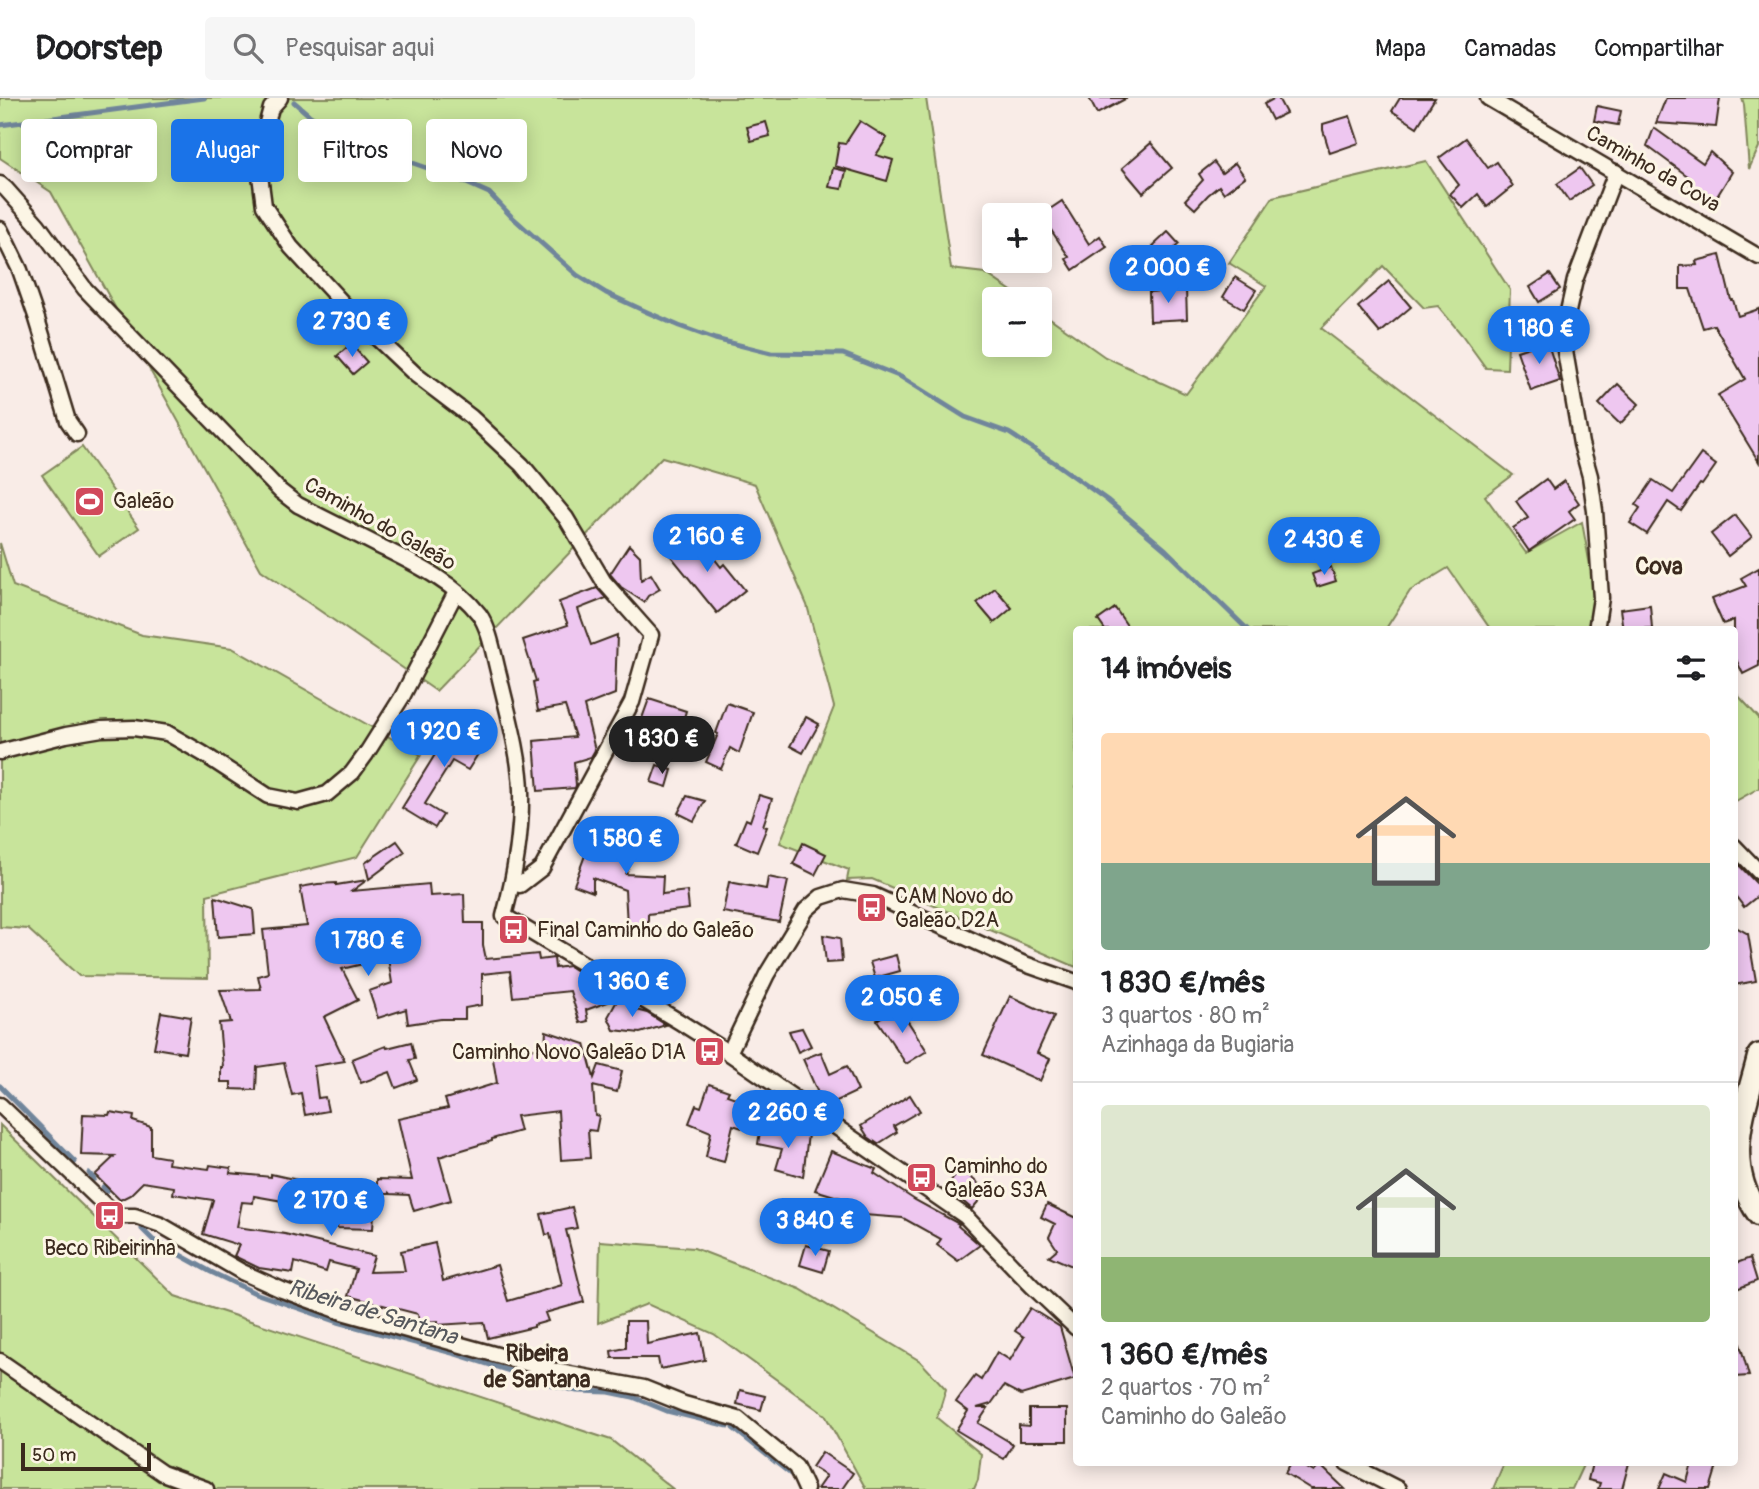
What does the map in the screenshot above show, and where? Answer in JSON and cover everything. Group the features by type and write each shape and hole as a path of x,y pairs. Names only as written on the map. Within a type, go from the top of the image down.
{"main road":[{"path":"1738,1132 1759,1055"},
{"path":"1738,1154 1746,1191 1759,1215"}],"street":[{"path":"280,98 271,108 258,160 264,206 291,247 359,321 416,375 471,417 522,465 566,518 604,582 651,635 632,702 542,868 520,885 513,883"},
{"name":"Caminho da Cova","path":"1488,98 1759,257"},
{"path":"1597,626 1601,598 1595,511 1565,351 1567,316 1575,280 1616,172"},
{"name":"Caminho do Galeão","path":"0,184 38,225 85,289 280,491 298,505 423,568 456,592 480,616 489,637 518,761 521,789 513,883 504,916 680,1022 965,1216 1073,1325"},
{"path":"0,229 20,270 68,421 77,434"},
{"path":"0,752 66,734 134,727 167,733 268,796 298,802 327,794 352,773 366,754 402,697 456,592"},
{"path":"1738,850 1759,872"},
{"path":"729,1054 766,974 806,910 821,897 843,890 873,895 1022,963 1073,981"},
{"path":"0,1105 112,1212 162,1225 242,1272 342,1312 559,1372 644,1388 684,1404 738,1419 796,1467 806,1489"},
{"path":"0,1360 162,1473 206,1489"},
{"path":"1354,1466 1398,1489"}],"green space":[{"path":"0,98 926,98 951,269 985,273 1005,287 982,287 982,357 1052,357 1052,319 1105,357 1186,394 1266,286 1229,263 1273,197 1426,161 1510,290 1507,369 1486,368 1438,306 1424,308 1383,266 1321,328 1513,475 1485,496 1526,553 1582,522 1595,593 1590,626 1488,626 1448,568 1410,591 1388,626 1073,626 1073,966 872,879 847,880 849,870 780,843 834,707 807,605 755,484 662,457 436,691 261,570 51,192 36,182 157,182 157,119 21,119 21,172 0,158"},
{"path":"1742,98 1759,98 1759,147 1749,169 1744,105"},
{"name":"Galeão","path":"82,447 139,528 99,556 42,475"},
{"path":"0,543 13,586 142,635 232,648 421,755 357,857 207,895 208,978 79,976 28,929 0,927"},
{"path":"1738,695 1759,718 1759,788 1738,800"},
{"path":"0,1125 175,1296 611,1440 673,1489 0,1489"},
{"path":"600,1241 694,1248 800,1289 920,1361 946,1389 937,1418 981,1454 978,1480 974,1489 866,1489 825,1415 714,1334 647,1304 598,1323"},
{"path":"1503,1466 1583,1466 1572,1489 1493,1489"}],"building":[{"path":"1089,98 1127,98 1097,114"},
{"path":"1278,98 1286,113 1272,120 1264,104"},
{"path":"1400,98 1435,98 1417,127 1392,111"},
{"path":"1666,98 1720,98 1716,127 1656,123"},
{"path":"1597,106 1621,111 1618,125 1594,121"},
{"path":"1350,116 1359,143 1330,153 1323,124"},
{"path":"860,121 887,138 876,155 893,160 887,181 835,166 839,143 845,144"},
{"path":"766,122 770,136 751,141 747,127"},
{"path":"1654,128 1703,163 1710,152 1732,172 1713,203 1690,185 1693,180 1647,146"},
{"path":"1466,138 1488,168 1497,162 1513,186 1487,207 1478,194 1463,208 1450,194 1459,185 1439,158"},
{"path":"1151,143 1172,168 1143,193 1122,168"},
{"path":"1214,162 1222,173 1235,163 1245,177 1224,193 1219,186 1195,209 1185,200 1203,180 1199,174"},
{"path":"833,168 846,171 842,189 829,187"},
{"path":"1580,168 1592,185 1569,201 1557,184"},
{"path":"1062,201 1089,244 1100,236 1107,247 1073,270 1066,259 1069,257 1052,232 1052,208"},
{"path":"1168,232 1179,244 1164,258 1153,246"},
{"path":"1720,255 1731,300 1738,316 1759,309 1759,462 1718,395 1745,379 1714,325 1703,328 1690,289 1680,289 1680,266 1697,265 1696,261"},
{"path":"1550,274 1560,289 1539,302 1530,287"},
{"path":"1235,277 1256,290 1244,309 1223,297"},
{"path":"1389,281 1411,307 1380,333 1358,307"},
{"path":"1186,289 1187,319 1150,321 1149,292"},
{"path":"1547,341 1560,381 1531,391 1517,351"},
{"path":"351,344 367,362 353,374 337,356"},
{"path":"1618,384 1639,404 1620,424 1599,404"},
{"path":"1701,454 1716,465 1681,511 1668,502 1647,534 1630,523 1640,508 1636,505 1653,480 1673,493"},
{"path":"1546,479 1553,489 1564,481 1579,503 1569,511 1575,519 1529,551 1513,528 1528,518 1516,501"},
{"path":"1735,515 1752,537 1728,556 1711,534"},
{"path":"696,535 721,567 724,564 745,590 717,613 670,555"},
{"path":"629,545 640,556 641,580 651,574 660,589 648,596 644,602 621,587 610,574"},
{"path":"1331,567 1336,581 1317,587 1312,574"},
{"path":"1759,568 1759,666 1743,674 1738,663 1738,626 1734,626 1734,620 1723,624 1712,599 1746,586 1741,578"},
{"path":"597,588 606,598 578,609 591,645 617,635 615,694 584,706 595,750 591,757 574,762 575,788 538,791 534,741 575,737 565,706 538,711 533,682 536,681 523,640 568,625 559,602"},
{"path":"995,588 1012,608 994,623 977,603"},
{"path":"1650,605 1652,626 1622,626 1620,609"},
{"path":"1115,608 1127,626 1102,626 1098,620"},
{"path":"649,699 686,711 678,737 640,724"},
{"path":"727,703 753,712 739,753 730,748 721,769 706,762"},
{"path":"806,717 819,724 803,753 790,746"},
{"path":"457,719 488,738 468,770 452,761 425,804 443,815 435,828 402,808"},
{"path":"657,765 672,770 667,787 651,782"},
{"path":"759,795 772,799 763,826 767,827 757,852 736,843 746,819 750,821"},
{"path":"687,796 705,801 694,821 678,813"},
{"path":"597,823 640,840 626,874 663,876 662,894 687,891 689,909 648,914 648,923 627,925 625,890 593,878 593,892 574,885"},
{"path":"397,841 405,852 369,879 365,863"},
{"path":"803,843 826,854 815,875 793,864"},
{"path":"1738,864 1759,886 1759,895 1744,907 1738,899"},
{"path":"768,877 788,881 779,922 723,912 729,882 766,889"},
{"path":"367,880 352,891 429,884 430,896 464,894 465,923 483,923 486,959 538,954 539,960 554,958 555,968 569,966 580,973 582,987 595,982 601,986 608,1002 586,1010 588,1021 580,1023 570,991 513,997 510,971 482,974 482,1005 465,1008 465,1019 408,1024 406,1009 378,1018 369,991 392,983 388,958 342,969 358,1000 324,1017 345,1061 314,1066 318,1098 325,1097 328,1111 305,1115 301,1093 292,1095 284,1063 257,1067 256,1090 231,1089 231,1082 221,1082 223,1067 219,1023 231,1022 220,990 261,989 258,976 268,973 263,930 307,926 300,887"},
{"path":"215,897 253,909 255,934 218,937"},
{"path":"1738,928 1748,934 1756,981 1738,984"},
{"path":"823,935 840,938 842,962 826,963"},
{"path":"896,955 900,971 875,978 870,962"},
{"path":"1010,996 1054,1016 1037,1053 1050,1059 1040,1081 983,1055"},
{"path":"619,997 637,1007 636,1010 647,1013 666,1025 640,1033 614,1030 608,1017"},
{"path":"898,1006 927,1051 906,1064 877,1020"},
{"path":"161,1012 191,1017 185,1053 154,1048"},
{"path":"802,1028 811,1046 798,1052 789,1031"},
{"path":"546,1031 585,1044 594,1078 599,1065 622,1071 617,1092 593,1086 595,1115 599,1116 596,1131 588,1130 590,1158 561,1160 558,1111 516,1116 520,1131 439,1157 451,1200 414,1211 409,1195 377,1194 377,1179 412,1180 398,1119 448,1108 445,1099 497,1083 492,1053 545,1047"},
{"path":"411,1042 415,1059 409,1060 417,1080 396,1088 390,1072 361,1083 352,1059 386,1046 387,1048"},
{"path":"821,1052 830,1074 847,1066 858,1091 824,1107 803,1059"},
{"path":"709,1084 729,1091 727,1095 750,1103 742,1128 733,1125 724,1162 706,1157 711,1132 689,1123 696,1105 701,1107"},
{"path":"910,1095 920,1111 894,1126 897,1132 878,1144 868,1137 861,1126"},
{"path":"110,1112 134,1116 133,1121 151,1127 151,1155 169,1158 168,1164 209,1169 210,1165 231,1168 230,1173 271,1177 271,1174 298,1180 294,1203 254,1196 253,1203 242,1202 237,1227 285,1234 374,1256 369,1272 405,1271 401,1251 435,1243 443,1281 497,1265 508,1301 562,1285 550,1234 546,1235 541,1214 572,1207 577,1228 566,1230 584,1302 545,1313 548,1321 534,1327 488,1338 484,1322 438,1325 438,1321 419,1322 418,1314 348,1296 356,1269 329,1262 326,1272 295,1262 293,1273 259,1268 234,1256 239,1245 203,1234 213,1200 173,1194 174,1187 143,1182 130,1195 120,1200 95,1175 115,1156 81,1155 83,1114 109,1115"},
{"path":"778,1130 808,1134 803,1177 776,1169 782,1149 758,1144 760,1131 778,1134"},
{"path":"831,1151 876,1169 874,1173 959,1224 958,1226 980,1245 958,1261 937,1245 941,1239 903,1218 851,1214 850,1218 836,1212 841,1198 815,1190"},
{"path":"961,1169 987,1191 972,1209 946,1187"},
{"path":"1047,1204 1073,1217 1072,1266 1049,1256 1057,1249 1049,1237 1055,1224 1041,1217"},
{"path":"338,1211 374,1213 373,1229 337,1228"},
{"path":"806,1245 829,1251 823,1272 800,1265"},
{"path":"1750,1258 1757,1281 1738,1288 1738,1262"},
{"path":"1030,1308 1060,1327 1073,1380 1021,1395 1004,1386 991,1404 977,1408 988,1408 978,1423 1013,1444 1004,1459 956,1430 968,1411 956,1402 975,1376 981,1380 997,1352 1010,1360 1024,1337 1015,1331"},
{"path":"626,1321 646,1321 647,1344 700,1333 705,1360 660,1369 658,1358 612,1358 611,1351 626,1348"},
{"path":"1738,1337 1749,1376 1738,1377"},
{"path":"740,1390 765,1396 761,1410 737,1404"},
{"path":"1029,1409 1067,1409 1067,1441 1019,1441 1019,1425 1029,1426"},
{"path":"822,1452 853,1473 842,1489 817,1489 826,1476 812,1467"},
{"path":"1289,1466 1303,1466 1314,1472 1321,1466 1345,1489 1311,1489 1285,1473"},
{"path":"1591,1466 1628,1466 1622,1489 1598,1489 1600,1483 1588,1480"},
{"path":"1691,1466 1717,1466 1710,1489 1659,1489 1666,1473 1687,1482"}],"waterway":[{"path":"0,125 204,98"},
{"path":"294,102 350,141 453,177 489,193 577,275 606,293 647,312 715,339 771,353 843,354 901,377 965,417 1009,433 1107,500 1166,550 1244,626"},
{"name":"Ribeira de Santana","path":"0,1086 75,1162"},
{"name":"Ribeira de Santana","path":"89,1173 94,1179"},
{"name":"Ribeira de Santana","path":"103,1187 107,1191"},
{"name":"Ribeira de Santana","path":"142,1229 153,1240 255,1293 338,1322 456,1354 557,1386 633,1397 667,1411 728,1426"},
{"name":"Ribeira de Santana","path":"733,1428 792,1475"}],"place":[{"name":"Galeão","path":"90,501"},
{"name":"CAM Novo do Galeão D2A","path":"872,908"},
{"name":"Final Caminho do Galeão","path":"514,930"},
{"name":"Caminho Novo Galeão D1A","path":"709,1052"},
{"name":"Caminho do Galeão S3A","path":"921,1178"},
{"name":"Beco Ribeirinha","path":"110,1216"}],"district":[{"name":"Cova","path":"1659,566"},
{"name":"Ribeira de Santana","path":"537,1366"}]}
